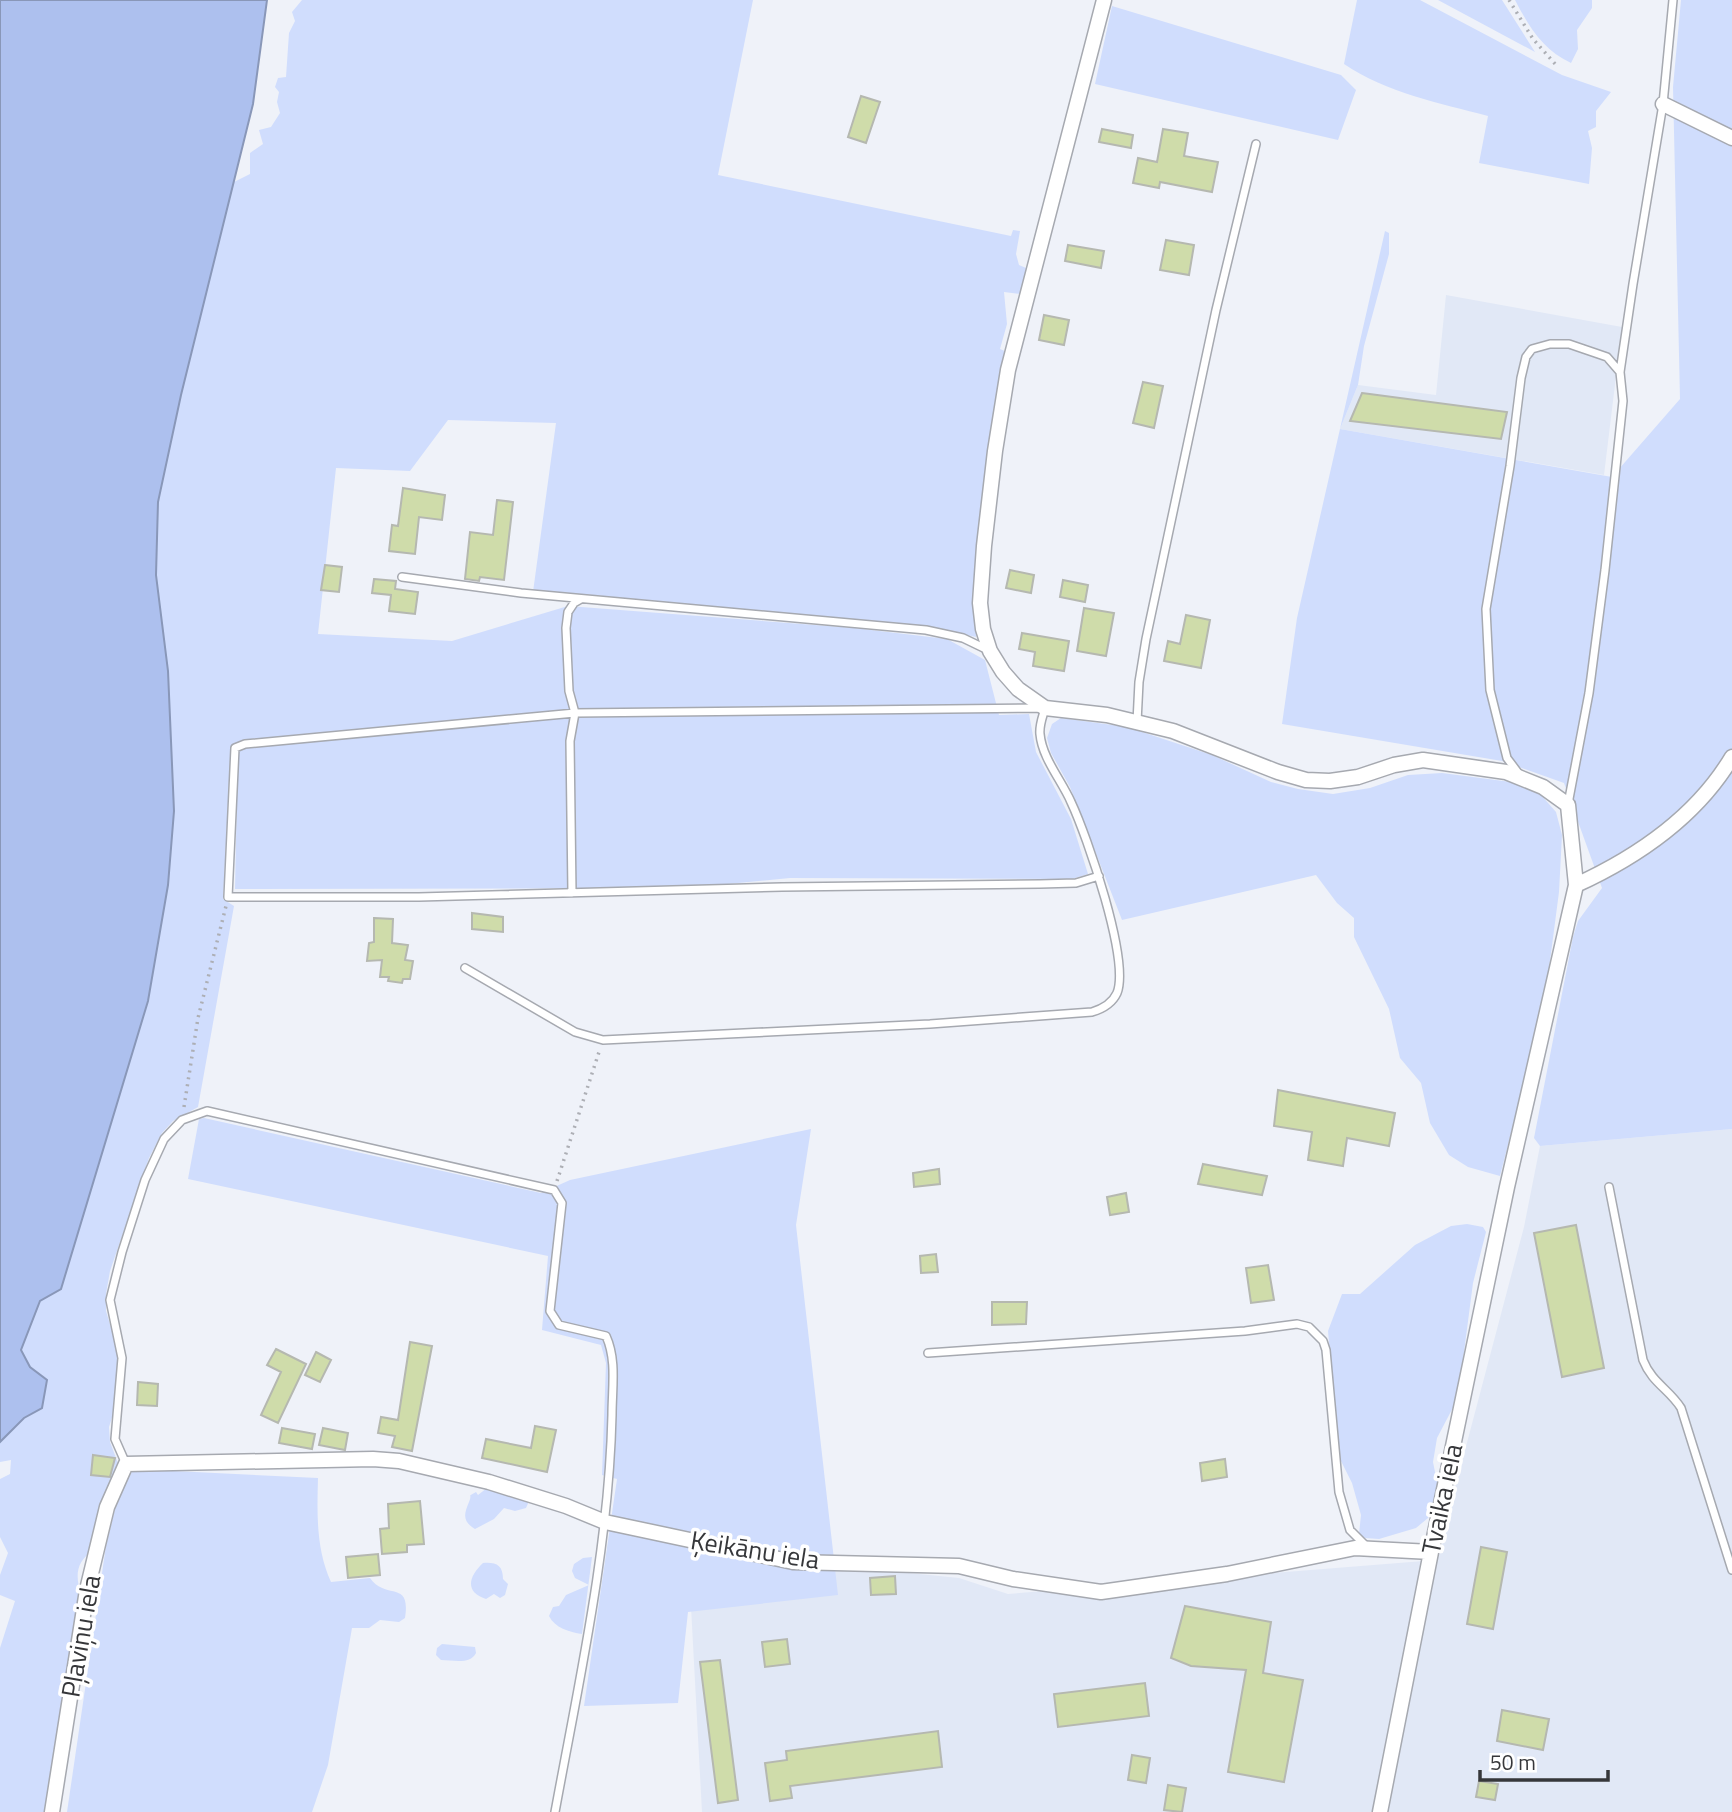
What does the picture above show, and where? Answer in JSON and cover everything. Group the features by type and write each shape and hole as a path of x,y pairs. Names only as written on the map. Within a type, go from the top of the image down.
{"street":[{"path":"1104,0 1008,370 984,545 981,603 983,629 990,651 1018,689 1045,708 1107,715 1172,731 1278,772 1306,780 1330,781 1358,777 1394,765 1423,760 1492,770 1521,778 1543,787 1568,805"},
{"path":"1662,104 1732,138"},
{"path":"1576,885 1638,852 1678,821 1721,776 1732,757"},
{"name":"Tvaika iela","path":"1380,1812 1507,1187 1576,885 1568,805"},
{"name":"Ķeikānu iela","path":"126,1464 399,1461 523,1492 605,1522 793,1562 959,1566 1013,1579 1101,1592 1227,1574 1355,1548 1431,1552"},
{"name":"Pļaviņu iela","path":"52,1812 87,1590 107,1507 126,1464"}],"lane":[{"path":"1568,805 1588,693 1605,570 1623,401 1620,372 1662,104 1672,0"},
{"path":"1137,722 1139,682 1146,639 1216,310 1256,144"},
{"path":"1521,778 1507,758 1496,722 1489,679 1486,609 1510,466 1521,378 1526,358 1532,349 1550,344 1569,344 1607,357 1620,372"},
{"path":"402,577 473,588 926,630 963,638 990,651"},
{"path":"572,894 570,741 575,713 569,691 566,628 568,612 581,598"},
{"path":"465,968 576,1032 603,1040 930,1024 1101,1009 1110,1003 1116,993 1119,978 1099,876 1072,802 1044,751 1040,734 1045,708 575,713 245,744 235,748 228,897 419,897 782,887 1040,884 1076,883 1099,876"},
{"path":"126,1464 116,1439 122,1358 110,1300 145,1180 163,1139 182,1120 207,1111 554,1190 562,1203 550,1311 559,1325 606,1336 612,1349 611,1451 605,1522 555,1812"},
{"path":"1609,1187 1643,1360 1651,1378 1675,1399 1681,1408 1732,1570"},
{"path":"928,1353 1245,1331 1297,1324 1309,1327 1318,1334 1326,1350 1334,1457 1345,1520 1355,1536 1370,1548"}],"path":[{"path":"1510,0 1533,39 1557,66"},
{"path":"182,1120 198,1018 228,897"},
{"path":"554,1190 603,1040"}],"shaded area":[{"path":"0,0 267,0 253,104 181,395 158,502 156,575 168,671 174,811 168,885 148,1001 61,1289 40,1301 21,1350 30,1367 47,1380 42,1408 24,1418 0,1442"},
{"path":"302,0 753,0 718,175 1011,236 1013,230 1020,231 1016,254 1019,265 1026,268 1021,294 1004,292 1007,324 1000,349 1007,352 976,637 937,628 878,622 740,611 594,595 533,592 556,423 448,420 410,471 336,468 318,634 452,641 568,606 854,628 947,639 985,660 999,715 1029,714 1036,752 1071,819 1088,874 1072,879 790,878 686,888 235,889 238,744 231,746 223,899 234,906 198,1107 173,1121 162,1133 149,1158 110,1271 106,1294 106,1311 118,1351 114,1411 109,1427 110,1442 119,1466 93,1551 83,1559 78,1570 81,1594 48,1812 0,1812 0,1648 15,1601 0,1595 0,1575 8,1553 0,1537 0,1479 10,1474 11,1460 0,1462 0,1442 24,1418 42,1408 47,1380 30,1367 21,1350 40,1301 61,1289 111,1120 168,671 156,575 158,502 181,395 234,182 250,174 250,153 263,144 259,130 271,127 280,113 277,102 279,92 275,87 278,78 286,77 289,33 295,21 292,12"},
{"path":"1357,0 1420,0 1562,75 1611,92 1596,111 1596,127 1588,131 1592,148 1589,184 1479,163 1488,116 1396,90 1344,64"},
{"path":"1438,0 1502,0 1535,52"},
{"path":"1515,0 1592,0 1592,8 1577,30 1578,49 1571,63 1552,51 1538,37"},
{"path":"1681,0 1732,0 1732,1129 1540,1146 1534,1138 1573,937 1578,921 1602,888 1564,783 1502,761 1282,724 1297,618 1385,231 1389,233 1389,254 1364,346 1358,385 1340,429 1612,477 1680,399 1673,87"},
{"path":"1112,6 1341,75 1356,90 1338,140 1095,84"},
{"path":"1446,295 1622,327 1604,475 1340,429 1358,385 1436,395"},
{"path":"1061,718 1127,727 1212,755 1271,782 1298,789 1333,794 1370,788 1408,775 1442,773 1511,782 1541,795 1556,812 1562,835 1559,892 1545,999 1500,1176 1468,1167 1449,1155 1430,1123 1421,1083 1400,1058 1389,1009 1354,937 1354,918 1337,903 1316,875 1122,920 1070,787 1051,753 1047,738 1052,724"},
{"path":"199,1119 541,1193 570,1180 811,1129 796,1225 838,1595 688,1612 678,1703 584,1706 617,1479 602,1475 606,1363 601,1345 542,1330 548,1256 188,1179"},
{"path":"1732,1129 1732,1812 702,1812 688,1551 959,1578 1008,1594 1436,1560 1524,1227 1540,1146"},
{"path":"1467,1224 1483,1227 1486,1232 1473,1283 1458,1398 1437,1438 1433,1462 1439,1492 1428,1518 1416,1528 1379,1539 1365,1538 1359,1534 1361,1515 1352,1483 1339,1457 1328,1331 1342,1294 1360,1294 1415,1245 1451,1226"},
{"path":"133,1469 318,1478 320,1544 331,1582 370,1578 376,1585 401,1594 404,1599 405,1618 399,1622 380,1620 369,1628 352,1628 328,1765 312,1812 67,1812 106,1546 116,1505"},
{"path":"487,1488 530,1499 526,1508 515,1511 504,1508 494,1519 475,1529 465,1517 470,1496 476,1492 478,1495"},
{"path":"592,1557 588,1585 575,1578 572,1571 574,1564 583,1558"},
{"path":"483,1563 495,1564 502,1570 503,1579 508,1584 505,1595 500,1598 494,1594 486,1599 472,1588 474,1573"},
{"path":"588,1585 582,1634 567,1631 555,1624 549,1616 553,1607 559,1606 566,1595"},
{"path":"442,1644 475,1647 476,1653 465,1660 441,1660 436,1655 437,1648"}],"building":[{"path":"861,96 880,102 866,143 848,137"},
{"path":"1102,129 1133,135 1131,148 1099,142"},
{"path":"1163,129 1188,133 1184,156 1218,162 1212,192 1160,182 1159,188 1133,183 1138,158 1157,162"},
{"path":"1166,240 1194,245 1189,275 1160,270"},
{"path":"1068,245 1104,251 1101,268 1065,261"},
{"path":"1044,315 1069,320 1064,345 1039,340"},
{"path":"1143,382 1163,386 1154,428 1133,423"},
{"path":"1362,393 1507,412 1501,439 1350,421"},
{"path":"403,488 445,495 442,520 419,517 415,554 389,551 392,525 398,526"},
{"path":"497,500 513,502 504,580 480,577 479,581 465,579 470,532 493,535"},
{"path":"325,565 342,567 339,592 321,590"},
{"path":"1010,570 1034,575 1031,593 1006,588"},
{"path":"374,579 396,581 395,589 418,592 415,614 389,611 391,595 372,593"},
{"path":"1063,580 1088,585 1085,602 1060,597"},
{"path":"1084,608 1114,613 1106,656 1077,651"},
{"path":"1186,615 1210,620 1201,668 1164,661 1168,641 1180,644"},
{"path":"1022,633 1069,641 1064,671 1033,666 1035,652 1019,649"},
{"path":"472,913 503,917 503,932 472,929"},
{"path":"374,918 393,919 392,943 408,945 405,960 413,961 410,979 403,979 402,983 388,981 389,977 380,977 382,960 367,961 369,943 374,942"},
{"path":"1278,1090 1395,1113 1389,1146 1347,1138 1343,1166 1308,1160 1312,1132 1274,1126"},
{"path":"1203,1164 1267,1176 1262,1195 1198,1184"},
{"path":"939,1169 940,1184 914,1187 913,1173"},
{"path":"1126,1193 1129,1212 1110,1215 1107,1197"},
{"path":"1576,1225 1604,1368 1562,1377 1534,1233"},
{"path":"936,1254 938,1272 921,1273 920,1256"},
{"path":"1268,1265 1274,1300 1251,1303 1246,1268"},
{"path":"992,1302 1027,1302 1026,1324 992,1325"},
{"path":"410,1342 432,1346 412,1451 392,1447 395,1436 378,1433 381,1417 398,1420"},
{"path":"276,1349 306,1364 278,1423 261,1415 281,1372 267,1365"},
{"path":"316,1352 331,1360 320,1382 305,1375"},
{"path":"138,1382 158,1384 157,1406 137,1405"},
{"path":"535,1426 556,1430 547,1472 482,1458 486,1439 531,1448"},
{"path":"282,1428 315,1434 312,1449 279,1443"},
{"path":"323,1428 348,1433 345,1450 319,1445"},
{"path":"93,1455 115,1458 110,1477 91,1475"},
{"path":"1225,1459 1227,1477 1202,1481 1200,1463"},
{"path":"420,1501 424,1544 407,1545 407,1552 382,1554 380,1529 389,1528 388,1504"},
{"path":"1481,1547 1507,1552 1493,1629 1467,1624"},
{"path":"378,1554 380,1575 348,1578 346,1557"},
{"path":"895,1576 896,1594 871,1595 870,1578"},
{"path":"1185,1606 1271,1622 1263,1673 1303,1680 1284,1782 1228,1772 1246,1670 1191,1666 1171,1658"},
{"path":"787,1639 790,1664 765,1667 762,1642"},
{"path":"720,1660 738,1800 718,1803 700,1662"},
{"path":"1145,1683 1149,1716 1058,1727 1054,1694"},
{"path":"1502,1710 1549,1719 1543,1750 1497,1741"},
{"path":"938,1731 942,1767 790,1786 792,1798 770,1801 765,1763 787,1760 786,1751"},
{"path":"1132,1755 1150,1758 1146,1783 1128,1780"},
{"path":"1479,1781 1498,1784 1495,1800 1476,1797"},
{"path":"1168,1785 1186,1788 1182,1812 1164,1810"}]}
